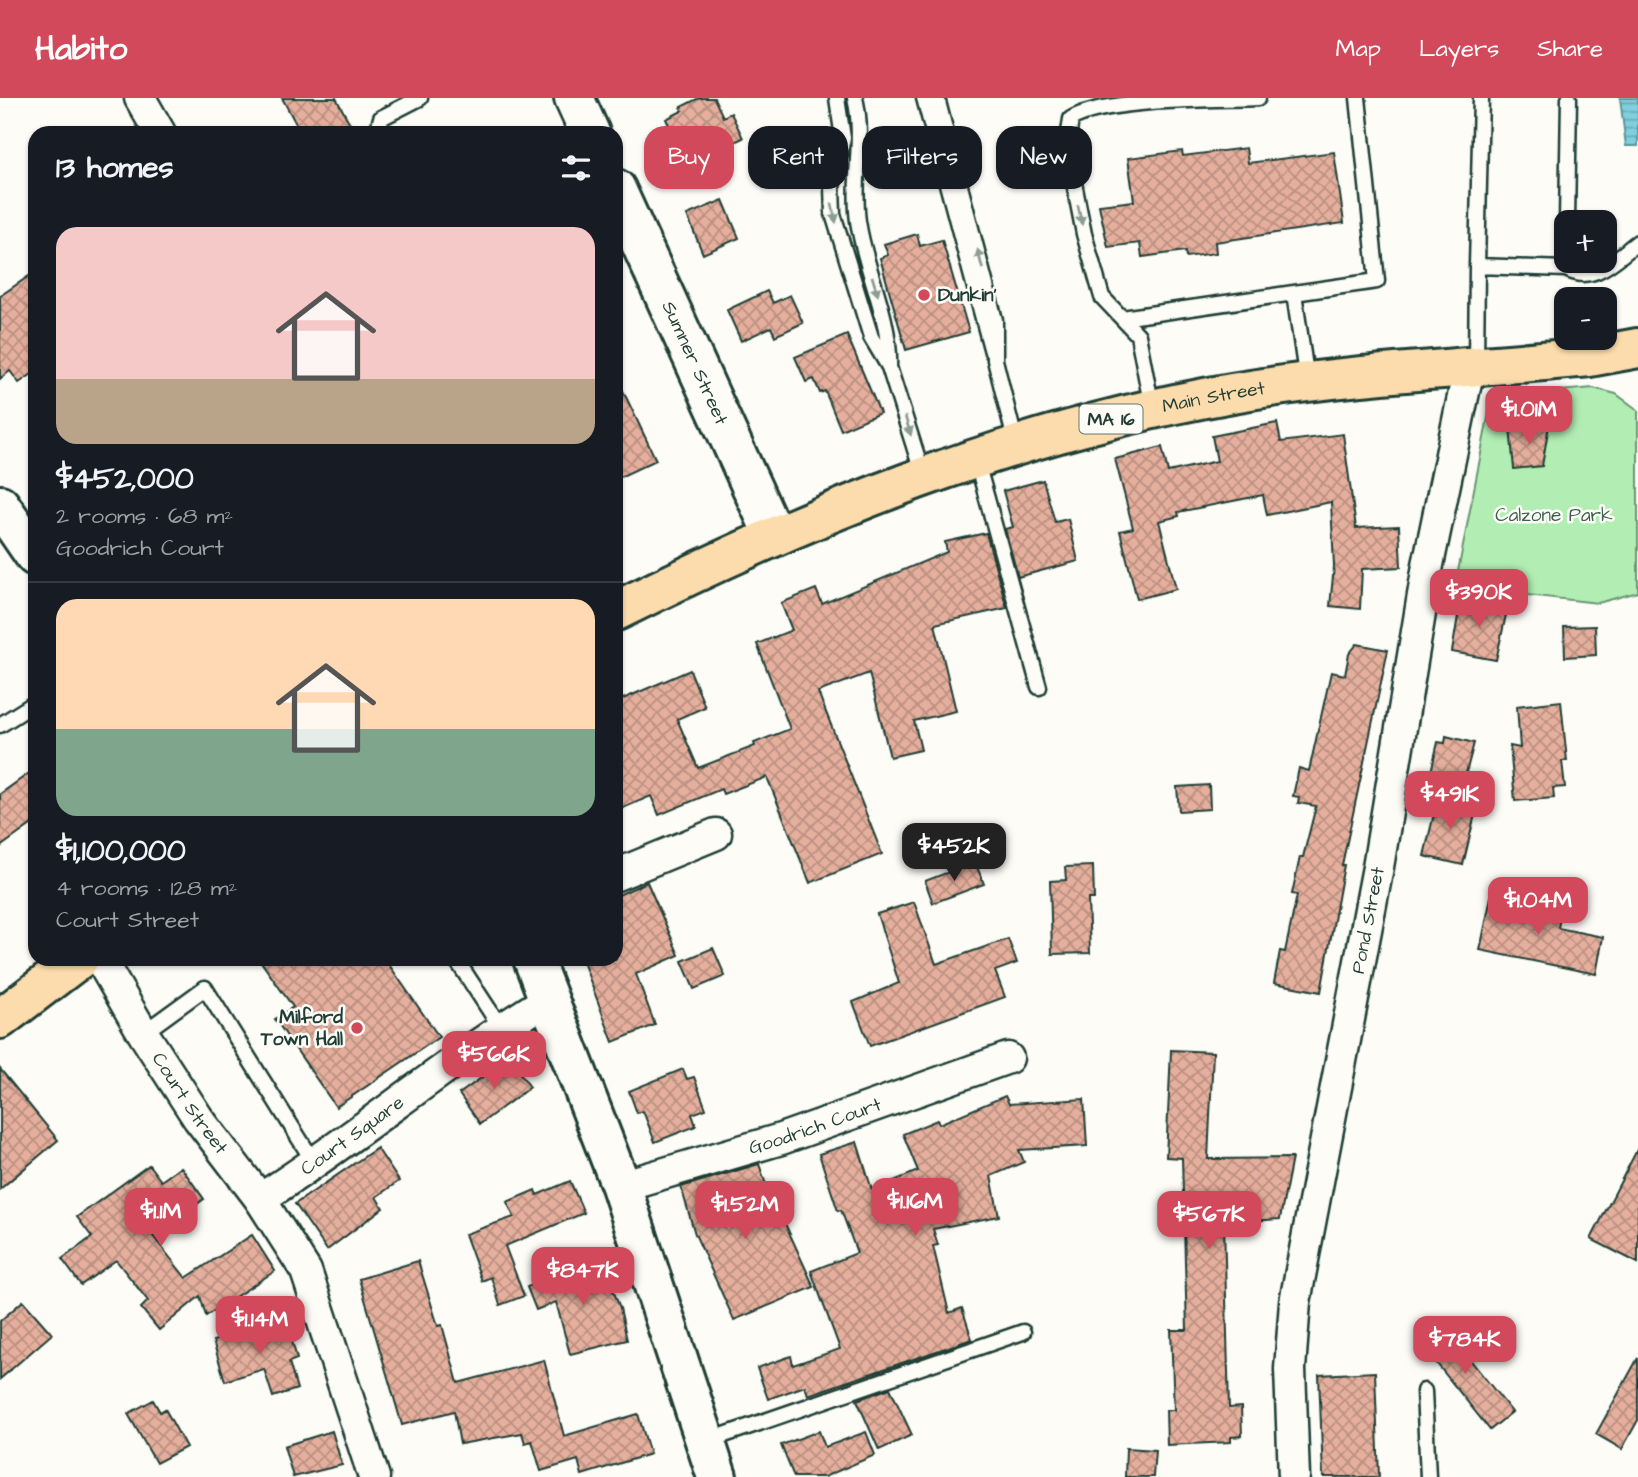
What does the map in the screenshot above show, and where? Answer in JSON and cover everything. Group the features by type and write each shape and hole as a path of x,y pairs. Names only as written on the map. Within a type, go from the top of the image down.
{"main road":[{"name":"Main Street","path":"623,608 774,536 923,475 1017,445 1152,410 1228,394 1307,383 1609,354 1638,348"},
{"path":"0,1019 70,966"}],"street":[{"path":"140,98 156,126"},
{"path":"574,98 587,126"},
{"name":"Sumner Street","path":"623,204 774,536"},
{"name":"Pond Street","path":"1294,1477 1290,1369 1295,1302 1378,867 1428,565 1473,368"},
{"path":"0,505 28,546"},
{"path":"623,872 716,834"},
{"name":"Court Street","path":"104,966 143,1033 198,1118 260,1199 306,1271 374,1477"},
{"path":"536,966 621,1186 712,1459"},
{"name":"Court Square","path":"260,1199 315,1164 501,1028 549,999"},
{"name":"Goodrich Court","path":"621,1186 781,1139 1008,1058"}],"lane":[{"path":"379,126 381,118 420,98"},
{"path":"837,98 843,138 832,187 833,214 871,337 889,367 923,475"},
{"path":"855,98 861,133 856,195 858,220 889,333 889,367"},
{"path":"924,98 1017,445"},
{"path":"937,98 995,320 995,360"},
{"path":"1152,410 1140,343 1133,328 1102,297 1084,234 1067,147 1067,132 1072,119 1081,112 1112,104 1258,98"},
{"path":"1122,318 1377,281 1358,98"},
{"path":"1473,368 1481,98"},
{"path":"1567,210 1569,98"},
{"path":"1617,257 1638,242"},
{"path":"1477,267 1554,269"},
{"path":"1574,273 1594,273"},
{"path":"1294,293 1307,383"},
{"path":"975,458 1040,687"},
{"path":"0,725 28,707"},
{"path":"461,966 501,1028"},
{"path":"143,1033 205,988 315,1164"},
{"path":"712,1459 1023,1332"},
{"path":"1424,1391 1428,1477"}],"green space":[{"name":"Calzone Park","path":"1593,388 1616,394 1638,410 1638,592 1598,603 1455,587 1492,397"}],"water":[{"path":"1620,98 1638,98 1638,146 1626,146"}],"building":[{"path":"282,98 336,98 351,126 297,126"},
{"path":"699,98 714,98 723,117 731,113 743,138 734,142 734,126 669,126 666,119 682,111 681,107"},
{"path":"1246,148 1248,163 1334,152 1344,223 1215,242 1216,253 1186,257 1185,251 1142,257 1140,243 1108,247 1099,205 1134,201 1128,158 1182,151 1183,156"},
{"path":"723,200 739,238 703,254 687,215"},
{"name":"Dunkin'","path":"917,234 920,246 942,240 969,332 906,350 880,258 888,255 884,244"},
{"path":"28,277 28,377 19,383 10,371 0,379 0,296"},
{"path":"767,291 773,303 790,295 803,323 775,336 771,327 741,341 727,310"},
{"path":"847,335 880,413 841,430 825,391 820,393 814,379 806,382 795,357"},
{"path":"623,391 656,460 623,476"},
{"path":"1277,423 1281,442 1343,434 1356,528 1399,526 1401,567 1362,569 1360,609 1330,606 1334,566 1331,502 1267,515 1263,495 1178,512 1179,516 1159,521 1176,589 1137,599 1120,531 1133,528 1115,459 1162,447 1168,472 1217,461 1212,436"},
{"path":"1549,425 1542,466 1514,469 1510,428"},
{"path":"1043,480 1055,522 1068,519 1078,561 1018,577 1005,529 1013,527 1003,491"},
{"path":"986,533 1007,608 935,624 956,711 914,721 921,750 890,757 869,673 818,692 882,854 810,883 767,777 723,794 721,789 659,815 651,796 623,808 623,699 690,670 705,707 677,719 698,768 790,729 757,644 792,630 781,603 816,589 822,604 947,552 945,542"},
{"path":"1461,598 1508,606 1496,660 1452,652"},
{"path":"1595,626 1596,655 1565,657 1564,627"},
{"path":"1357,644 1388,650 1342,865 1321,992 1274,983 1280,951 1285,952 1297,895 1292,894 1300,857 1303,857 1316,806 1298,803 1299,797 1293,796 1299,768 1309,771 1331,672 1345,675 1349,654"},
{"path":"1561,701 1567,761 1562,761 1565,787 1553,788 1554,798 1515,801 1510,746 1520,748 1517,706"},
{"path":"1446,736 1474,743 1463,784 1430,776 1438,742 1445,743"},
{"path":"28,774 28,827 0,847 0,794"},
{"path":"1209,785 1210,809 1179,811 1177,787"},
{"path":"1438,797 1477,806 1463,865 1424,856"},
{"path":"975,862 984,884 933,903 925,881"},
{"path":"1093,866 1094,899 1088,899 1090,953 1052,954 1050,881 1066,880 1065,867"},
{"path":"647,882 679,955 636,974 655,1025 613,1042 585,966 623,966 623,893"},
{"path":"1491,897 1561,911 1558,928 1603,937 1596,974 1480,950"},
{"path":"914,902 936,964 1008,939 1017,963 995,971 1005,997 870,1046 853,1002 899,983 877,914"},
{"path":"713,948 725,976 694,989 682,961"},
{"name":"Milford Town Hall","path":"264,966 390,966 439,1037 336,1107 275,1019 293,1007"},
{"path":"1171,1050 1213,1052 1208,1159 1292,1158 1280,1219 1224,1223 1229,1408 1241,1407 1242,1436 1231,1437 1231,1442 1167,1445 1166,1410 1174,1410 1171,1330 1187,1330 1182,1158 1166,1157"},
{"path":"509,1058 530,1087 480,1124 459,1094"},
{"path":"0,1069 58,1140 0,1189"},
{"path":"683,1069 687,1079 694,1077 706,1109 692,1114 696,1126 655,1142 643,1111 637,1113 629,1091"},
{"path":"1005,1096 1009,1104 1084,1099 1087,1146 1019,1150 1024,1162 991,1176 999,1216 933,1229 938,1245 933,1246 949,1313 962,1308 972,1339 808,1395 805,1386 768,1399 757,1368 791,1356 793,1365 840,1349 811,1271 857,1253 841,1210 838,1211 819,1154 857,1142 872,1190 918,1171 903,1134 937,1120 939,1124"},
{"path":"377,1148 399,1181 376,1197 383,1208 327,1250 295,1204"},
{"path":"1638,1148 1638,1263 1591,1239"},
{"path":"759,1164 774,1208 777,1206 814,1287 734,1320 695,1234 681,1187"},
{"path":"149,1165 161,1181 181,1167 204,1199 153,1236 186,1278 252,1235 275,1271 206,1316 200,1296 159,1330 141,1308 148,1301 116,1260 81,1285 62,1259 92,1237 77,1217"},
{"path":"570,1181 584,1213 505,1246 524,1296 500,1305 491,1277 482,1281 465,1234 514,1217 507,1202 535,1190 537,1195"},
{"path":"601,1259 620,1308 627,1340 570,1354 556,1302 536,1310 527,1287"},
{"path":"418,1261 438,1326 442,1325 458,1383 544,1360 564,1436 638,1414 650,1454 582,1475 578,1460 541,1471 532,1441 525,1443 522,1433 460,1444 454,1411 402,1425 359,1279"},
{"path":"23,1301 52,1334 0,1379 0,1321"},
{"path":"286,1320 297,1359 289,1362 297,1389 273,1397 264,1369 225,1381 213,1341"},
{"path":"1440,1322 1512,1412 1490,1430 1418,1340"},
{"path":"1638,1358 1638,1420 1622,1449 1596,1434"},
{"path":"1375,1372 1379,1477 1323,1477 1319,1375"},
{"path":"890,1388 912,1435 879,1450 857,1400"},
{"path":"153,1400 160,1412 165,1409 186,1447 156,1463 128,1414"},
{"path":"332,1431 342,1465 293,1477 284,1446"},
{"path":"819,1431 825,1447 866,1432 875,1455 824,1477 794,1477 781,1445"},
{"path":"1126,1448 1155,1450 1153,1477 1125,1477"}],"place":[{"name":"Dunkin'","path":"924,295"},
{"name":"Milford Town Hall","path":"357,1028"}]}
